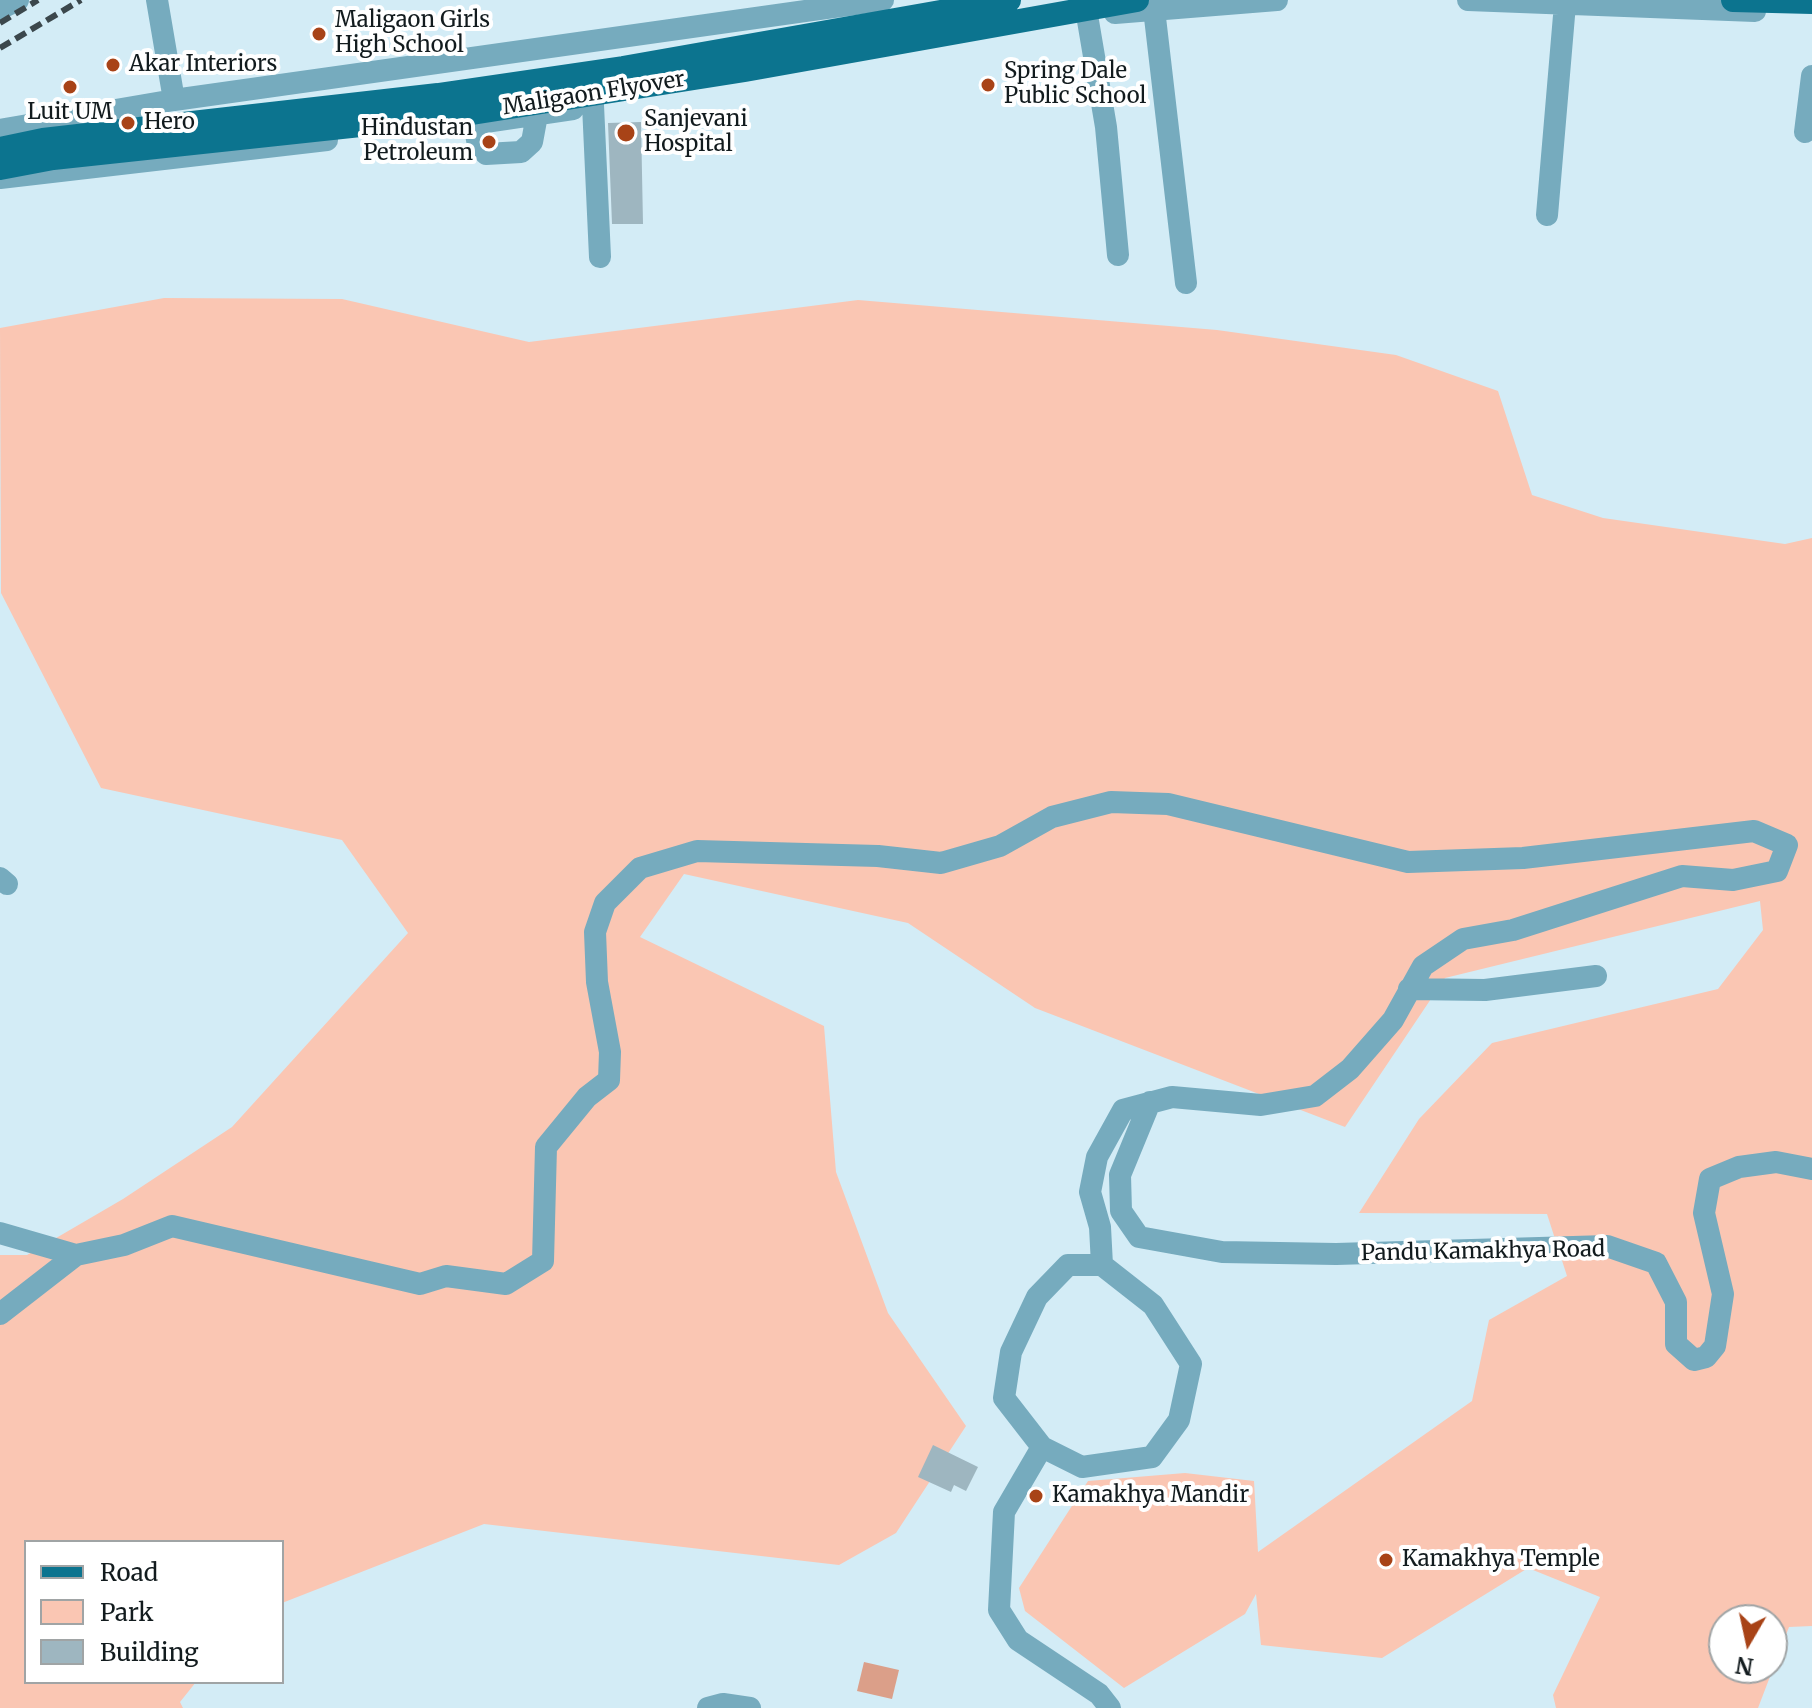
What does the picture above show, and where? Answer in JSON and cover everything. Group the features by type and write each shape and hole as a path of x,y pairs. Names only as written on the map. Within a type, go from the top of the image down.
{"main road":[{"name":"Maligaon Flyover","path":"0,149 43,140 438,95 623,68 1009,0"},
{"path":"1733,0 1812,2"},
{"name":"Maligaon Flyover","path":"0,168 53,158 472,113 1145,5"}],"street":[{"path":"0,9 18,0"},
{"path":"157,0 174,100"},
{"path":"0,130 174,100 883,0"},
{"path":"0,178 537,115 1145,5 1277,0"},
{"path":"1468,0 1812,13"},
{"path":"1547,215 1565,4"},
{"path":"1145,5 1186,283"},
{"path":"1087,15 1106,127 1118,255"},
{"path":"1805,132 1812,76"},
{"path":"593,105 600,257"},
{"path":"474,124 478,145 486,154 521,152 532,142 537,115"},
{"path":"0,1314 76,1255 124,1245 172,1226 420,1284 446,1276 506,1284 543,1261 546,1147 587,1097 609,1080 610,1052 597,982 595,932 605,903 640,868 697,851 878,856 941,863 1000,846 1052,817 1111,802 1168,804 1408,862 1523,858 1754,831 1787,845 1777,871 1733,880 1682,876 1513,930 1463,939 1423,966 1393,1020 1350,1069 1315,1096 1261,1105 1172,1097 1123,1110 1097,1157 1090,1192 1100,1227 1102,1265"},
{"path":"1409,989 1485,990 1596,976"},
{"name":"Pandu Kamakhya Road","path":"1150,1102 1120,1175 1121,1211 1139,1237 1222,1252 1322,1254 1607,1246 1656,1263 1676,1302 1676,1344 1694,1360 1706,1357 1715,1346 1723,1294 1704,1213 1710,1179 1739,1167 1776,1162 1812,1169"},
{"path":"0,1233 76,1255"},
{"path":"1068,1265 1102,1265 1153,1305 1191,1364 1179,1420 1152,1457 1082,1467 1042,1447 1004,1398 1011,1352 1037,1297 1068,1265"},
{"path":"1042,1447 1004,1512 999,1610 1018,1640 1099,1694 1110,1708"},
{"path":"708,1708 723,1704 750,1708"}],"green space":[{"path":"164,298 342,299 529,342 858,300 1217,330 1396,355 1498,391 1532,495 1603,518 1785,544 1812,538 1812,1626 1789,1627 1788,1630 1788,1604 1708,1604 1708,1684 1767,1684 1758,1708 1556,1708 1553,1695 1600,1597 1528,1568 1382,1658 1261,1645 1256,1594 1245,1614 1124,1688 1025,1611 1019,1588 1088,1481 1185,1473 1254,1481 1258,1552 1472,1401 1489,1320 1567,1276 1547,1214 1359,1213 1419,1119 1492,1043 1718,989 1763,930 1760,901 1445,978 1345,1127 1035,1008 908,923 684,874 640,937 824,1026 836,1172 888,1313 966,1426 896,1533 839,1565 484,1524 284,1602 284,1540 24,1540 24,1684 194,1684 180,1702 183,1708 0,1708 0,1255 27,1255 123,1199 232,1127 408,933 342,840 101,788 1,593 0,328"}],"shaded area":[{"path":"864,1662 899,1670 892,1699 857,1691"}],"building":[{"path":"641,122 643,224 612,224 608,123"},
{"path":"933,1445 978,1467 966,1491 954,1485 951,1492 918,1477"}],"railway":[{"path":"0,23 38,0"},
{"path":"0,48 81,0"}],"place":[{"name":"Maligaon Girls High School","path":"319,34"},
{"name":"Akar Interiors","path":"113,65"},
{"name":"Spring Dale Public School","path":"988,85"},
{"name":"Luit UM","path":"70,87"},
{"name":"Hero","path":"128,123"},
{"name":"Sanjevani Hospital","path":"626,133"},
{"name":"Hindustan Petroleum","path":"489,142"},
{"name":"Kamakhya Mandir","path":"1036,1496"},
{"name":"Kamakhya Temple","path":"1386,1560"}]}
